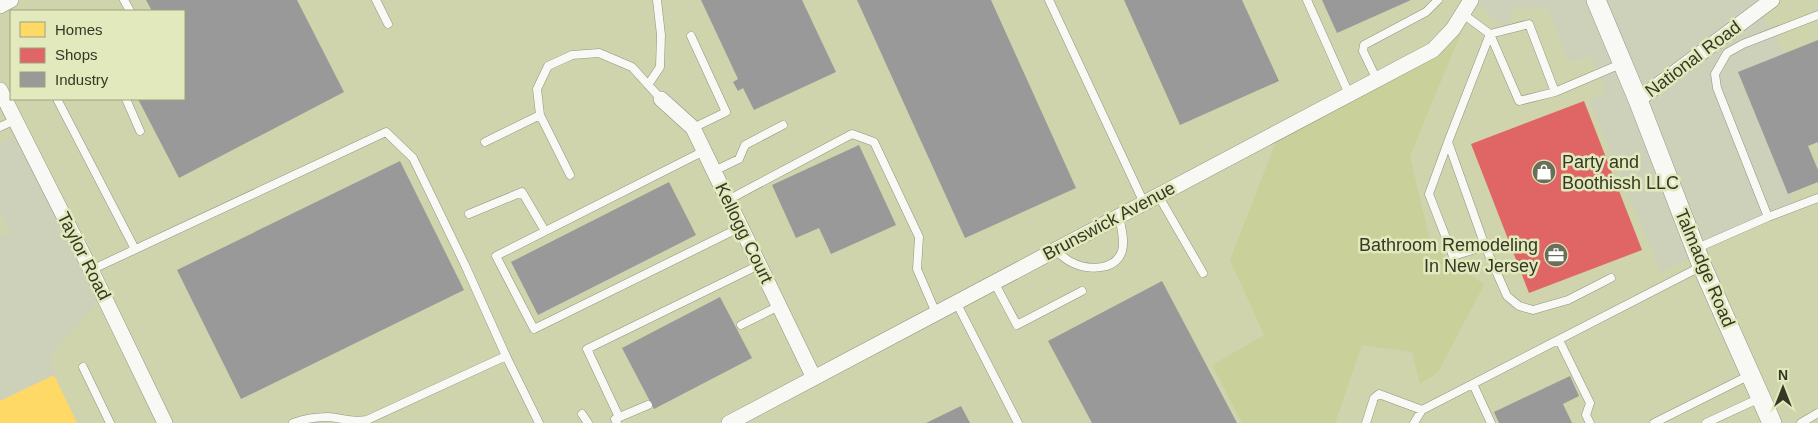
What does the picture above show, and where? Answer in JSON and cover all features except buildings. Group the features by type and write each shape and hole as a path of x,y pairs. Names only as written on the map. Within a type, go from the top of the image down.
{"street":[{"path":"0,6 11,0"},
{"name":"Brunswick Avenue","path":"729,423 746,419 814,378 1433,50 1452,29 1471,0"},
{"name":"Talmadge Road","path":"1596,0 1638,100 1702,266 1772,423"},
{"name":"National Road","path":"1638,100 1772,0"},
{"name":"Taylor Road","path":"0,90 91,270 165,423"},
{"name":"Kellogg Court","path":"661,99 693,128 814,378"}],"lane":[{"path":"376,0 388,24"},
{"path":"648,85 660,66 661,36 657,0"},
{"path":"1049,0 1144,203"},
{"path":"1307,0 1349,94"},
{"path":"1377,80 1363,52 1364,45 1426,12 1438,0"},
{"path":"1463,14 1490,34 1519,101 1555,92 1623,63"},
{"path":"1768,217 1717,88 1715,74 1727,52 1818,16"},
{"path":"1490,34 1528,24 1555,92"},
{"path":"1485,246 1453,256 1429,194 1490,34"},
{"path":"691,36 726,112 693,128"},
{"path":"570,175 540,115 537,90 548,66 572,55 600,53 632,67 661,99"},
{"path":"58,100 135,249"},
{"path":"126,100 140,131"},
{"path":"485,142 540,115"},
{"path":"0,127 15,120"},
{"path":"714,171 739,159 745,145 783,125"},
{"path":"91,270 386,132 413,158 539,423"},
{"path":"728,200 852,134 874,142 919,237 917,269 936,313"},
{"path":"1448,142 1485,246 1507,296 1519,306 1534,310 1568,300 1611,278"},
{"path":"704,152 496,256 534,329 741,227"},
{"path":"469,214 522,192 545,231"},
{"path":"1158,195 1203,273"},
{"path":"1695,249 1768,217 1818,198"},
{"path":"1055,250 1067,260 1079,266 1089,268 1109,265 1118,259 1122,252 1124,240 1119,216"},
{"path":"617,420 587,350 760,265"},
{"path":"1414,423 1422,410 1702,266"},
{"path":"994,282 1017,325 1082,291"},
{"path":"956,302 1018,423"},
{"path":"741,325 779,306"},
{"path":"1559,340 1590,403 1586,414 1590,423"},
{"path":"293,423 327,417 353,423 367,420 506,356"},
{"path":"83,367 110,423"},
{"path":"1654,423 1750,374"},
{"path":"1473,384 1491,423"},
{"path":"1366,423 1374,398 1379,394 1422,410"},
{"path":"1706,423 1760,398"},
{"path":"607,423 648,405"},
{"path":"1802,423 1818,413"},
{"path":"582,414 588,423"}],"shaded area":[{"path":"11,0 1473,0 1507,30 1514,8 1548,8 1568,62 1591,57 1606,92 1589,100 1661,272 1701,253 1744,226 1795,206 1745,71 1785,54 1757,5 1765,0 1818,0 1818,423 0,423 0,402 57,376 49,358 107,291 28,129 0,144 0,6"},
{"path":"1463,28 1410,156 1431,245 1484,285 1438,372 1420,384 1412,352 1362,345 1335,423 1242,423 1212,365 1264,335 1230,260 1277,139"},
{"path":"0,212 11,232 0,237"}],"place":[{"name":"Party and Boothissh LLC","path":"1544,172"},
{"name":"Bathroom Remodeling In New Jersey","path":"1556,255"}]}
